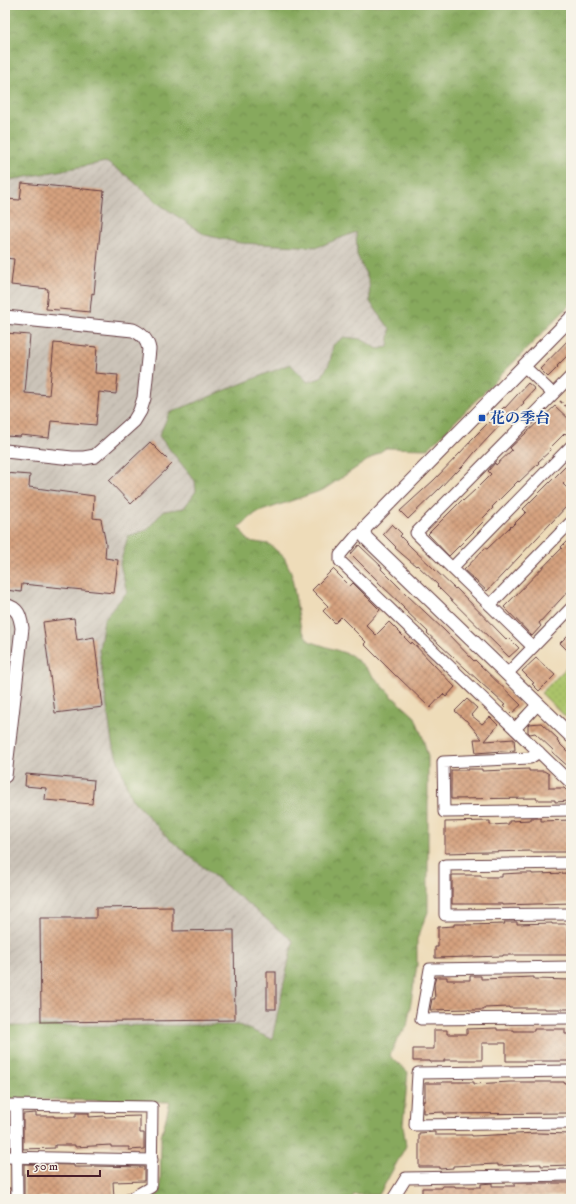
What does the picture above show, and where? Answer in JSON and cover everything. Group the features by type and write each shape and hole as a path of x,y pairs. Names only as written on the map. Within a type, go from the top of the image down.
{"street":[{"path":"5,317 133,330 143,337 149,348 144,398 140,411 134,421 96,456 72,458 5,451"},
{"path":"571,318 365,528 364,533 366,538 571,736"},
{"path":"524,366 553,394"},
{"path":"533,647 416,533 571,376"},
{"path":"452,568 571,446"},
{"path":"490,605 571,522"},
{"path":"364,533 357,535 340,555 340,561 571,784"},
{"path":"5,605 12,607 17,612 21,619 22,628 5,776"},
{"path":"507,674 571,608"},
{"path":"515,729 538,704"},
{"path":"539,752 530,758 444,762 444,812 571,810"},
{"path":"571,863 445,865 446,915 571,914"},
{"path":"571,967 430,969 421,1019 571,1018"},
{"path":"571,1071 418,1073 415,1125 571,1123"},
{"path":"17,1199 17,1157 11,1105 152,1107 151,1187 130,1199"},
{"path":"5,1157 152,1160"},
{"path":"393,1199 406,1178 571,1175"}],"path":[{"path":"553,394 571,411"}],"shaded area":[{"path":"106,162 127,176 159,204 205,235 318,247 356,232 357,255 369,281 370,302 390,329 388,347 378,349 361,339 333,345 330,362 321,378 159,436 195,481 196,491 184,508 163,511 147,530 128,537 120,564 127,592 104,619 99,650 131,798 169,839 293,941 272,1040 239,1025 5,1026 5,181"}],"green space":[{"path":"5,5 571,5 571,304 428,449 386,448 323,490 256,513 239,527 248,541 269,544 284,557 291,572 301,629 309,641 351,655 364,666 393,697 415,717 428,757 428,912 417,939 417,965 407,1027 397,1039 390,1056 408,1072 403,1125 406,1146 379,1195 353,1195 353,1199 150,1199 160,1193 161,1137 170,1102 5,1099 5,1026 239,1025 272,1039 293,941 169,839 131,798 112,743 99,650 104,619 127,592 120,564 128,536 147,530 163,511 184,508 196,491 195,481 159,436 169,413 290,364 308,382 321,378 330,362 333,345 344,337 361,339 378,349 388,347 390,329 370,302 369,281 357,255 356,232 318,247 240,243 205,235 159,204 127,176 106,162 5,181"},
{"path":"571,663 571,722 541,693"}],"building":[{"path":"22,183 104,191 94,294 92,293 90,312 46,309 48,289 11,285 14,259 5,258 5,199 20,200"},
{"path":"5,333 30,335 25,393 49,395 54,343 97,347 95,373 118,375 116,394 99,392 96,425 51,421 49,438 21,435 20,437 5,436"},
{"path":"571,337 571,352 548,377 540,369"},
{"path":"528,383 535,389 523,402 524,403 502,423 456,473 455,472 408,519 400,511 434,480 470,441 504,407 505,408"},
{"path":"555,406 571,421 571,431 567,435 565,433 550,448 551,450 538,462 539,463 519,482 518,481 492,507 493,508 482,519 484,521 449,556 428,534 491,474 488,471 495,463 496,465 512,450 510,448"},
{"path":"150,442 172,464 131,504 109,481"},
{"path":"571,461 571,476 563,484 571,492 571,510 567,506 487,591 464,570 485,548 487,549 526,512 523,509"},
{"path":"5,473 30,475 29,487 94,496 93,518 101,519 106,544 105,558 118,560 114,593 22,584 21,592 6,590 8,578 5,577"},
{"path":"392,524 402,534 400,536 412,548 455,589 456,588 507,640 509,638 519,648 509,657 437,586 438,585 417,565 416,566 395,548 396,547 383,534"},
{"path":"571,537 571,588 539,623 541,626 532,636 504,607"},
{"path":"359,545 382,567 381,569 406,594 521,705 511,714 503,706 505,705 427,633 428,632 403,608 404,607 351,554"},
{"path":"333,569 350,586 353,583 380,610 366,625 376,635 389,622 411,644 412,642 455,687 446,697 443,694 430,708 364,644 366,642 341,617 335,623 323,611 328,606 312,590"},
{"path":"74,618 77,640 94,637 103,707 55,713 43,622"},
{"path":"571,632 571,654 560,643"},
{"path":"536,658 555,675 539,691 532,684 534,683 522,671"},
{"path":"467,699 477,708 471,715 482,724 490,717 498,725 485,741 514,739 515,750 476,753 474,739 482,739 466,720 455,711"},
{"path":"541,723 558,739 557,741 571,755 571,769 552,752 553,750 535,733 530,734 528,732 529,724"},
{"path":"482,769 482,771 529,769 529,771 544,771 549,774 549,788 564,788 568,792 569,801 555,802 555,800 537,800 537,798 451,799 451,770"},
{"path":"26,774 94,780 92,804 45,800 46,788 25,786"},
{"path":"531,818 541,818 541,821 571,820 571,852 531,851 445,853 445,822 490,821 490,825 509,824 509,821 531,820"},
{"path":"571,873 571,903 502,905 452,904 452,875 502,877 502,874"},
{"path":"173,907 173,931 234,930 235,1020 41,1022 40,918 96,918 96,908"},
{"path":"504,922 517,922 517,924 568,924 568,945 571,945 571,955 503,955 435,958 435,947 438,947 438,927 454,926 454,924 505,924"},
{"path":"267,972 276,972 276,1009 267,1009"},
{"path":"470,976 481,976 481,979 534,977 534,979 571,980 571,1009 509,1007 484,1008 484,1010 430,1010 432,999 435,999 434,984 436,977 447,977 447,980 470,980"},
{"path":"497,1028 497,1030 514,1031 534,1031 534,1029 565,1029 565,1034 571,1034 571,1061 506,1061 506,1043 482,1043 482,1060 444,1060 444,1062 413,1061 413,1049 434,1049 434,1030 447,1030 447,1034 467,1034 467,1029"},
{"path":"474,1082 474,1084 510,1082 571,1083 571,1113 423,1113 425,1083"},
{"path":"36,1113 36,1116 54,1117 76,1117 76,1113 89,1113 89,1117 140,1116 140,1133 144,1133 144,1149 129,1150 129,1147 111,1147 111,1145 75,1147 75,1145 55,1145 55,1148 23,1149 23,1114"},
{"path":"435,1132 435,1135 472,1136 537,1133 571,1134 571,1165 541,1166 541,1164 498,1166 498,1164 453,1166 453,1168 440,1169 440,1167 419,1167 419,1133"},
{"path":"5,1136 9,1136 9,1145 5,1145"},
{"path":"24,1164 74,1165 74,1167 144,1167 144,1181 113,1182 114,1199 61,1199 60,1197 39,1197 39,1199 24,1199"},
{"path":"492,1183 492,1186 515,1186 515,1183 571,1183 571,1196 422,1199 422,1188 442,1188 442,1186 481,1187 481,1184"},
{"path":"5,1188 10,1188 10,1199 5,1199"}],"place":[{"name":"花の季台","path":"482,418"}]}
